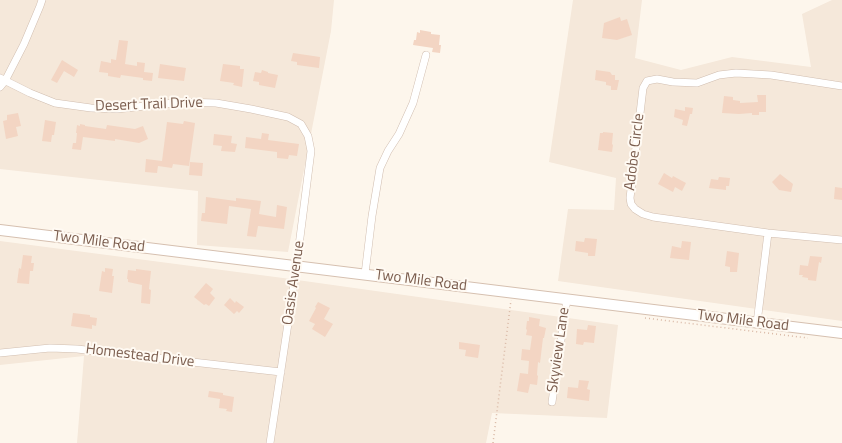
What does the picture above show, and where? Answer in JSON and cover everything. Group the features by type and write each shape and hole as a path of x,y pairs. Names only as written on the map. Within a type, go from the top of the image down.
{"main road":[{"name":"Two Mile Road","path":"0,230 842,333"}],"street":[{"path":"2,82 24,44 42,0"},
{"path":"365,274 380,168 414,103 426,55"},
{"name":"Adobe Circle","path":"842,86 772,75 736,73 697,82 673,82 657,79 647,81 643,88 630,198 631,204 635,209 642,214 653,217 768,233 842,240"},
{"name":"Desert Trail Drive","path":"2,82 55,103 91,108 117,109 183,102 216,103 288,117 301,124"},
{"name":"Oasis Avenue","path":"270,443 312,151 308,136 301,124"},
{"path":"757,323 768,233"},
{"name":"Skyview Lane","path":"552,402 567,299"},
{"name":"Homestead Drive","path":"0,353 50,348 77,349 281,372"}],"path":[{"path":"493,443 512,293"}],"shaded area":[{"path":"0,0 334,0 331,31 288,252 197,245 198,191 0,169"},
{"path":"573,0 642,0 635,58 681,70 732,57 811,67 802,14 832,0 842,0 842,321 558,281 568,209 614,210 616,178 549,162"},
{"path":"0,241 283,278 618,325 607,418 492,413 486,443 77,443 84,356 0,365"}],"building":[{"path":"620,17 621,21 627,19 632,35 617,40 602,38 604,23"},
{"path":"420,30 431,32 431,34 440,35 440,53 432,52 433,48 413,45 414,40 416,40 417,32 420,33"},
{"path":"119,40 128,41 125,64 137,66 137,62 145,63 144,72 153,73 152,81 143,80 143,78 121,75 120,78 108,76 108,73 99,72 101,61 111,63 111,59 116,60"},
{"path":"293,53 320,57 319,68 297,65 297,62 291,61"},
{"path":"62,60 78,70 74,77 64,71 57,83 51,80"},
{"path":"160,64 186,68 184,81 158,78"},
{"path":"223,64 240,66 240,69 244,69 242,87 233,85 234,83 220,81"},
{"path":"262,70 278,75 275,88 259,85 259,82 253,81 255,72 261,73"},
{"path":"596,70 610,72 612,75 615,75 615,80 619,80 617,90 611,90 611,86 606,85 606,82 595,80"},
{"path":"757,95 766,95 766,112 759,112 759,115 752,115 752,113 722,113 724,96 733,97 733,100 740,101 740,103 758,102"},
{"path":"685,107 693,108 687,126 682,125 683,120 674,117 675,109 685,111"},
{"path":"18,113 21,126 16,127 18,136 6,139 3,121 7,120 7,115"},
{"path":"45,120 56,122 54,135 52,135 51,142 42,141"},
{"path":"184,121 195,123 189,166 173,164 172,168 158,166 157,173 145,172 146,159 162,161 167,122 183,124"},
{"path":"80,124 106,129 107,125 135,129 143,126 148,139 139,143 115,139 115,141 83,137 81,150 72,149 73,143 76,143 77,125 80,126"},
{"path":"262,133 269,134 268,140 299,144 297,156 289,155 288,159 277,158 277,152 245,148 246,137 261,139"},
{"path":"600,133 613,133 612,152 598,150"},
{"path":"214,134 232,136 231,143 237,144 235,152 221,151 222,146 213,145"},
{"path":"190,162 203,163 202,176 189,175"},
{"path":"664,173 672,178 673,176 686,183 682,191 675,187 673,192 658,184"},
{"path":"780,174 793,184 791,192 779,190 772,182"},
{"path":"719,177 730,178 729,186 726,186 726,190 709,188 711,179 718,180"},
{"path":"835,187 842,188 842,200 834,199"},
{"path":"206,197 236,201 236,198 261,201 259,214 276,217 277,205 287,207 284,229 258,226 256,237 247,236 251,209 229,206 227,224 201,221 202,213 205,213"},
{"path":"585,238 597,239 595,256 588,256 588,253 575,251 576,241 584,242"},
{"path":"682,241 691,242 689,260 670,258 672,246 681,248"},
{"path":"727,251 739,253 737,272 730,272 730,267 725,266"},
{"path":"23,255 32,256 31,263 34,263 33,271 30,271 29,284 17,283"},
{"path":"810,256 822,257 821,263 819,262 816,281 808,280 808,278 802,277 803,275 799,275 800,265 808,266"},
{"path":"105,268 113,269 112,276 114,276 112,293 99,291 102,271 105,272"},
{"path":"136,269 151,271 149,289 151,290 150,304 141,303 142,285 128,282 128,270 136,271"},
{"path":"206,283 213,289 210,293 215,298 209,306 206,304 204,305 194,297"},
{"path":"230,298 235,303 236,301 244,307 239,313 237,311 234,314 224,305"},
{"path":"318,302 330,308 324,319 333,324 325,337 312,329 315,324 309,321"},
{"path":"73,313 90,315 90,317 97,318 96,326 92,325 92,329 71,326"},
{"path":"529,317 540,319 539,326 546,328 543,338 540,363 538,362 537,385 530,384 528,393 517,391 520,373 528,374 529,361 521,360 522,349 530,350 532,336 526,335 527,321 529,321"},
{"path":"588,325 596,326 594,343 584,342 583,345 576,344 577,329 587,330"},
{"path":"459,342 480,345 478,358 465,356 466,350 459,349"},
{"path":"579,380 589,381 587,389 590,390 589,401 567,398 568,387 578,388"},
{"path":"209,391 223,393 223,395 234,397 232,412 226,411 227,409 219,408 220,399 208,397"}]}
